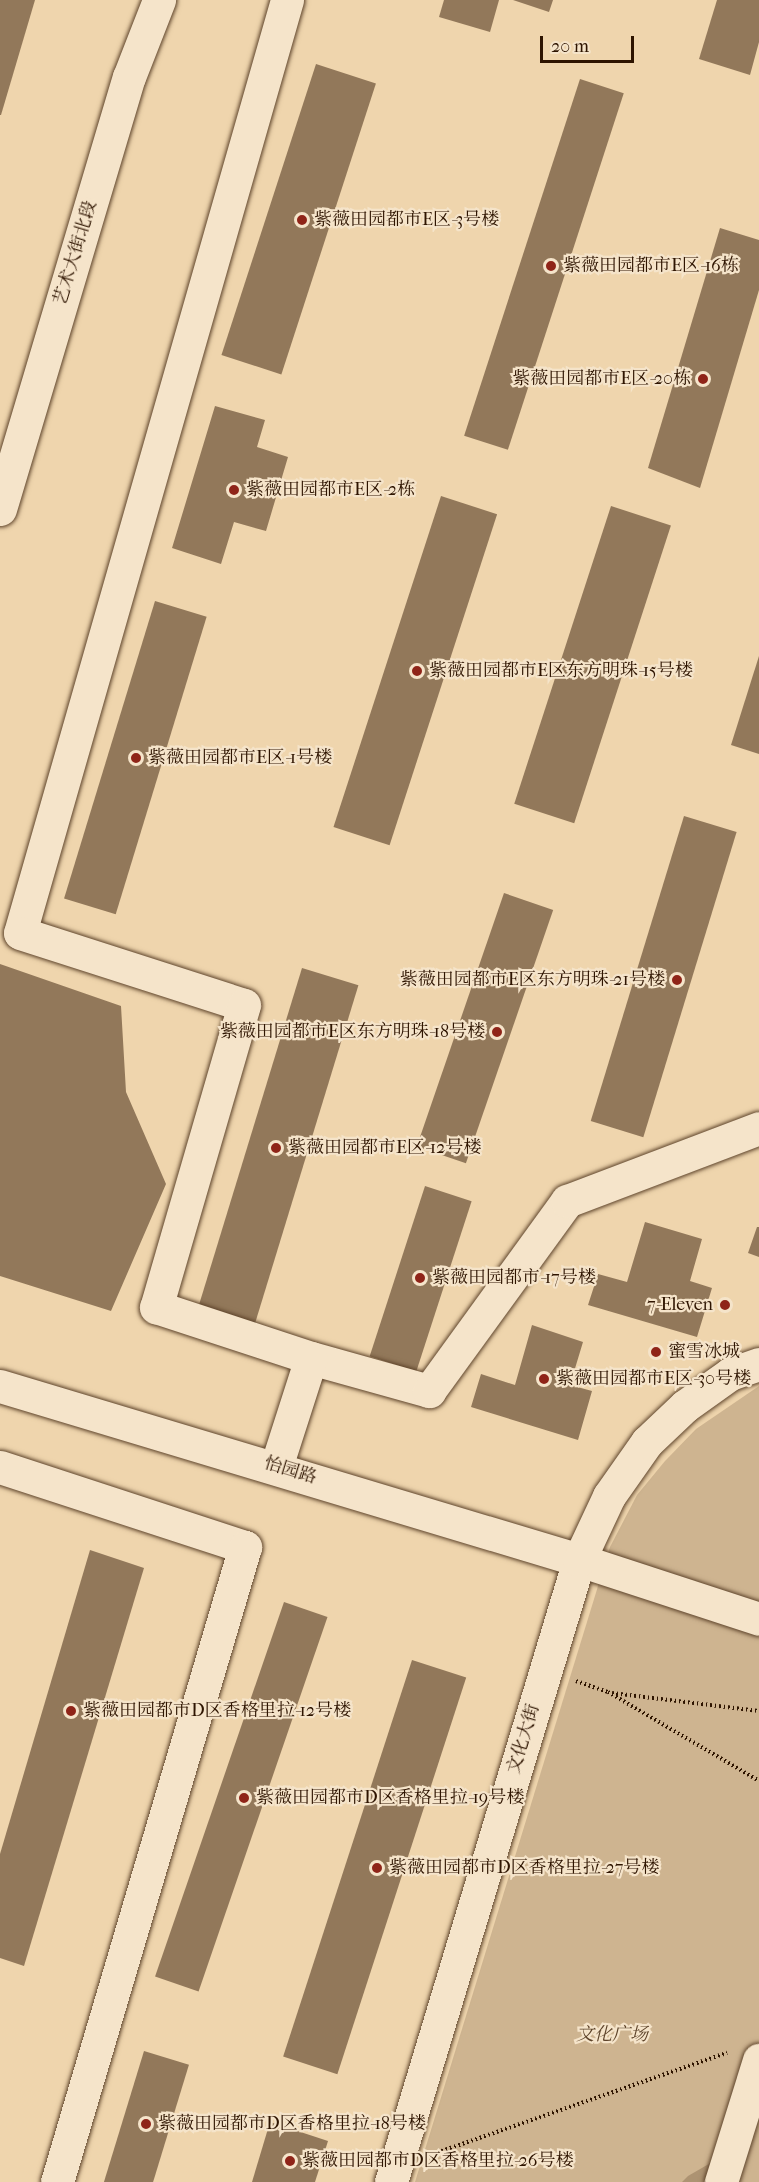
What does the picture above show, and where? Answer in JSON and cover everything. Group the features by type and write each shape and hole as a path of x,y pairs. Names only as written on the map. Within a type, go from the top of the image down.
{"street":[{"name":"艺术大街北段","path":"0,509 129,77 159,0"},
{"path":"287,0 20,933 244,1005 156,1307 311,1358 429,1391 567,1202 759,1128"},
{"path":"276,1467 311,1358"},
{"name":"文化大街","path":"394,2175 579,1560 609,1496 647,1442 686,1406 730,1374 759,1364"},
{"name":"怡园路","path":"0,1386 276,1467 579,1560 759,1619"},
{"path":"0,1467 245,1546 57,2182"},
{"path":"721,2182 731,2151 748,2054"}],"path":[{"path":"545,1669 608,1692 759,1781"},
{"path":"608,1692 759,1711"},
{"path":"394,2175 748,2054"}],"green space":[{"name":"文化广场","path":"759,1386 759,2182 415,2182 610,1547 637,1495 665,1461 696,1429"}],"shaded area":[{"path":"714,2161 725,2182 682,2182 688,2176"}],"building":[{"path":"0,0 35,0 1,115 0,115"},
{"path":"444,0 499,0 490,32 439,17"},
{"path":"513,0 553,0 549,12"},
{"path":"717,0 759,0 759,42 750,75 699,59"},
{"name":"紫薇田园都市E区-3号楼","path":"316,64 376,83 281,374 221,355"},
{"name":"紫薇田园都市E区-16栋","path":"580,79 624,93 508,450 464,436"},
{"name":"紫薇田园都市E区-20栋","path":"720,228 759,240 759,290 700,488 648,468"},
{"name":"紫薇田园都市E区-2栋","path":"215,406 265,420 257,447 288,457 266,531 234,522 221,564 172,548"},
{"name":"紫薇田园都市E区东方明珠-15号楼","path":"441,496 497,514 390,845 333,827"},
{"path":"611,506 671,525 574,823 514,804"},
{"name":"紫薇田园都市E区-1号楼","path":"155,601 207,617 116,914 64,898"},
{"path":"759,656 759,754 731,745"},
{"name":"紫薇田园都市E区东方明珠-21号楼","path":"684,816 737,832 643,1137 591,1121"},
{"name":"紫薇田园都市E区东方明珠-18号楼","path":"504,893 553,910 466,1163 417,1146"},
{"path":"0,964 121,1006 126,1092 166,1184 111,1311 0,1276"},
{"name":"紫薇田园都市E区-12号楼","path":"302,968 358,985 254,1328 197,1310"},
{"name":"紫薇田园都市-17号楼","path":"425,1186 472,1201 416,1371 370,1356"},
{"path":"645,1222 702,1239 690,1281 712,1288 697,1337 588,1305 598,1274 627,1282"},
{"path":"757,1227 759,1227 759,1257 748,1253"},
{"name":"紫薇田园都市E区-30号楼","path":"532,1325 583,1342 570,1385 592,1391 578,1440 471,1407 481,1374 515,1385"},
{"name":"紫薇田园都市D区香格里拉-12号楼","path":"90,1550 144,1568 24,1966 0,1958 0,1854"},
{"name":"紫薇田园都市D区香格里拉-19号楼","path":"284,1602 327,1617 199,1991 155,1976"},
{"name":"紫薇田园都市D区香格里拉-27号楼","path":"412,1660 466,1678 337,2074 283,2057"},
{"name":"紫薇田园都市D区香格里拉-18号楼","path":"144,2051 189,2065 153,2182 104,2182"},
{"name":"紫薇田园都市D区香格里拉-26号楼","path":"270,2122 328,2141 315,2182 252,2182"}],"place":[{"name":"紫薇田园都市E区-3号楼","path":"302,220"},
{"name":"紫薇田园都市E区-16栋","path":"551,266"},
{"name":"紫薇田园都市E区-20栋","path":"703,379"},
{"name":"紫薇田园都市E区-2栋","path":"234,490"},
{"name":"紫薇田园都市E区东方明珠-15号楼","path":"417,671"},
{"name":"紫薇田园都市E区-1号楼","path":"136,758"},
{"name":"紫薇田园都市E区东方明珠-21号楼","path":"677,980"},
{"name":"紫薇田园都市E区东方明珠-18号楼","path":"497,1032"},
{"name":"紫薇田园都市E区-12号楼","path":"276,1148"},
{"name":"紫薇田园都市-17号楼","path":"420,1278"},
{"name":"7-Eleven","path":"725,1305"},
{"name":"蜜雪冰城","path":"656,1352"},
{"name":"紫薇田园都市E区-30号楼","path":"544,1379"},
{"name":"紫薇田园都市D区香格里拉-12号楼","path":"71,1711"},
{"name":"紫薇田园都市D区香格里拉-19号楼","path":"244,1798"},
{"name":"紫薇田园都市D区香格里拉-27号楼","path":"377,1868"},
{"name":"紫薇田园都市D区香格里拉-18号楼","path":"146,2124"},
{"name":"紫薇田园都市D区香格里拉-26号楼","path":"290,2161"}]}
